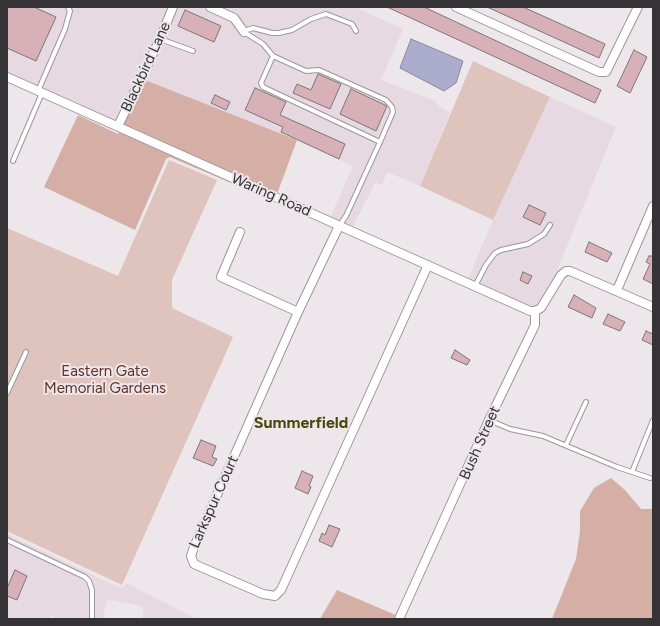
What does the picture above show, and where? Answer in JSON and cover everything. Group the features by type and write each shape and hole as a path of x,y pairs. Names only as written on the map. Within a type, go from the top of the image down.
{"street":[{"name":"Blackbird Lane","path":"118,126 160,39 173,7"},
{"path":"210,7 234,18 244,32"},
{"path":"456,7 598,72 606,72 638,7"},
{"name":"Waring Road","path":"7,77 530,311 535,311"},
{"path":"617,290 653,206"},
{"name":"Larkspur Court","path":"339,226 298,312 191,556 194,564 263,594 275,596 281,590 428,265"},
{"path":"240,232 221,277 298,312"},
{"path":"535,311 541,308 563,272 570,271 617,290 653,307"},
{"name":"Bush Street","path":"399,619 489,420 535,325 535,311"}],"lane":[{"path":"13,161 65,29 70,12 68,7"},
{"path":"244,32 253,28 272,33 279,33 292,30 311,19 326,14 352,24 356,31"},
{"path":"244,32 263,44 273,56 306,71 320,70 386,100 392,107 392,112 380,142 346,216 339,226"},
{"path":"160,39 193,51"},
{"path":"273,56 261,83 263,87 380,142"},
{"path":"475,286 486,265 495,253 501,250 528,244 544,234 550,225"},
{"path":"7,393 26,352"},
{"path":"566,445 586,402"},
{"path":"489,420 510,429 543,436 650,478"},
{"path":"632,472 653,420"},
{"path":"7,540 85,577 89,581 92,590 92,619"}],"shaded area":[{"path":"7,7 169,7 157,37 116,121 7,73"},
{"path":"177,7 201,7 232,21 242,36 249,34 242,21 235,15 218,7 355,7 403,29 381,80 435,101 440,107 450,113 420,186 387,172 382,185 375,183 352,228 330,218 353,166 297,140 146,81 135,101 164,40"},
{"path":"145,80 297,140 277,194 123,125"},
{"path":"550,97 616,127 553,280 538,305 531,307 468,279 493,220"},
{"path":"78,115 118,134 120,131 274,201 170,157 166,159 135,230 44,187"},
{"path":"611,478 625,490 641,509 653,509 653,619 552,619 576,559 580,531 580,511 594,488"},
{"path":"7,534 120,588 125,586 126,583 197,619 142,619 144,610 141,606 110,600 106,602 103,619 60,619 51,616 49,619 7,619"},
{"path":"337,590 405,619 320,619"}],"green space":[{"path":"473,61 550,97 493,220 420,186"},
{"name":"Eastern Gate Memorial Gardens","path":"169,160 217,180 172,280 172,308 233,337 122,585 7,531 7,228 118,276"}],"water":[{"path":"411,39 463,61 456,83 444,91 400,68"}],"building":[{"path":"7,7 34,7 56,17 36,61 7,48"},
{"path":"387,7 424,7 601,90 595,103"},
{"path":"487,7 523,7 605,44 599,58"},
{"path":"185,10 221,26 214,42 178,26"},
{"path":"634,50 647,57 630,93 617,86"},
{"path":"318,74 341,84 330,109 293,93 297,84 311,90"},
{"path":"255,88 286,102 280,115 345,144 339,159 281,132 283,127 245,110"},
{"path":"351,89 387,106 376,131 340,114"},
{"path":"215,95 230,102 226,110 211,103"},
{"path":"529,205 546,213 540,225 523,217"},
{"path":"589,242 612,253 607,262 585,252"},
{"path":"649,256 653,256 653,284 643,279 650,264 646,262"},
{"path":"523,272 532,276 528,284 520,280"},
{"path":"574,295 596,308 592,318 568,307"},
{"path":"608,314 625,322 620,331 603,324"},
{"path":"646,331 653,334 653,345 642,340"},
{"path":"455,350 470,360 467,365 451,358"},
{"path":"201,440 216,446 212,457 217,459 213,466 193,458"},
{"path":"302,471 313,476 308,494 295,488"},
{"path":"329,525 340,529 332,547 319,541 322,533 325,535"},
{"path":"15,570 27,576 17,600 7,596 7,588"}],"district":[{"name":"Summerfield","path":"301,423"}]}
